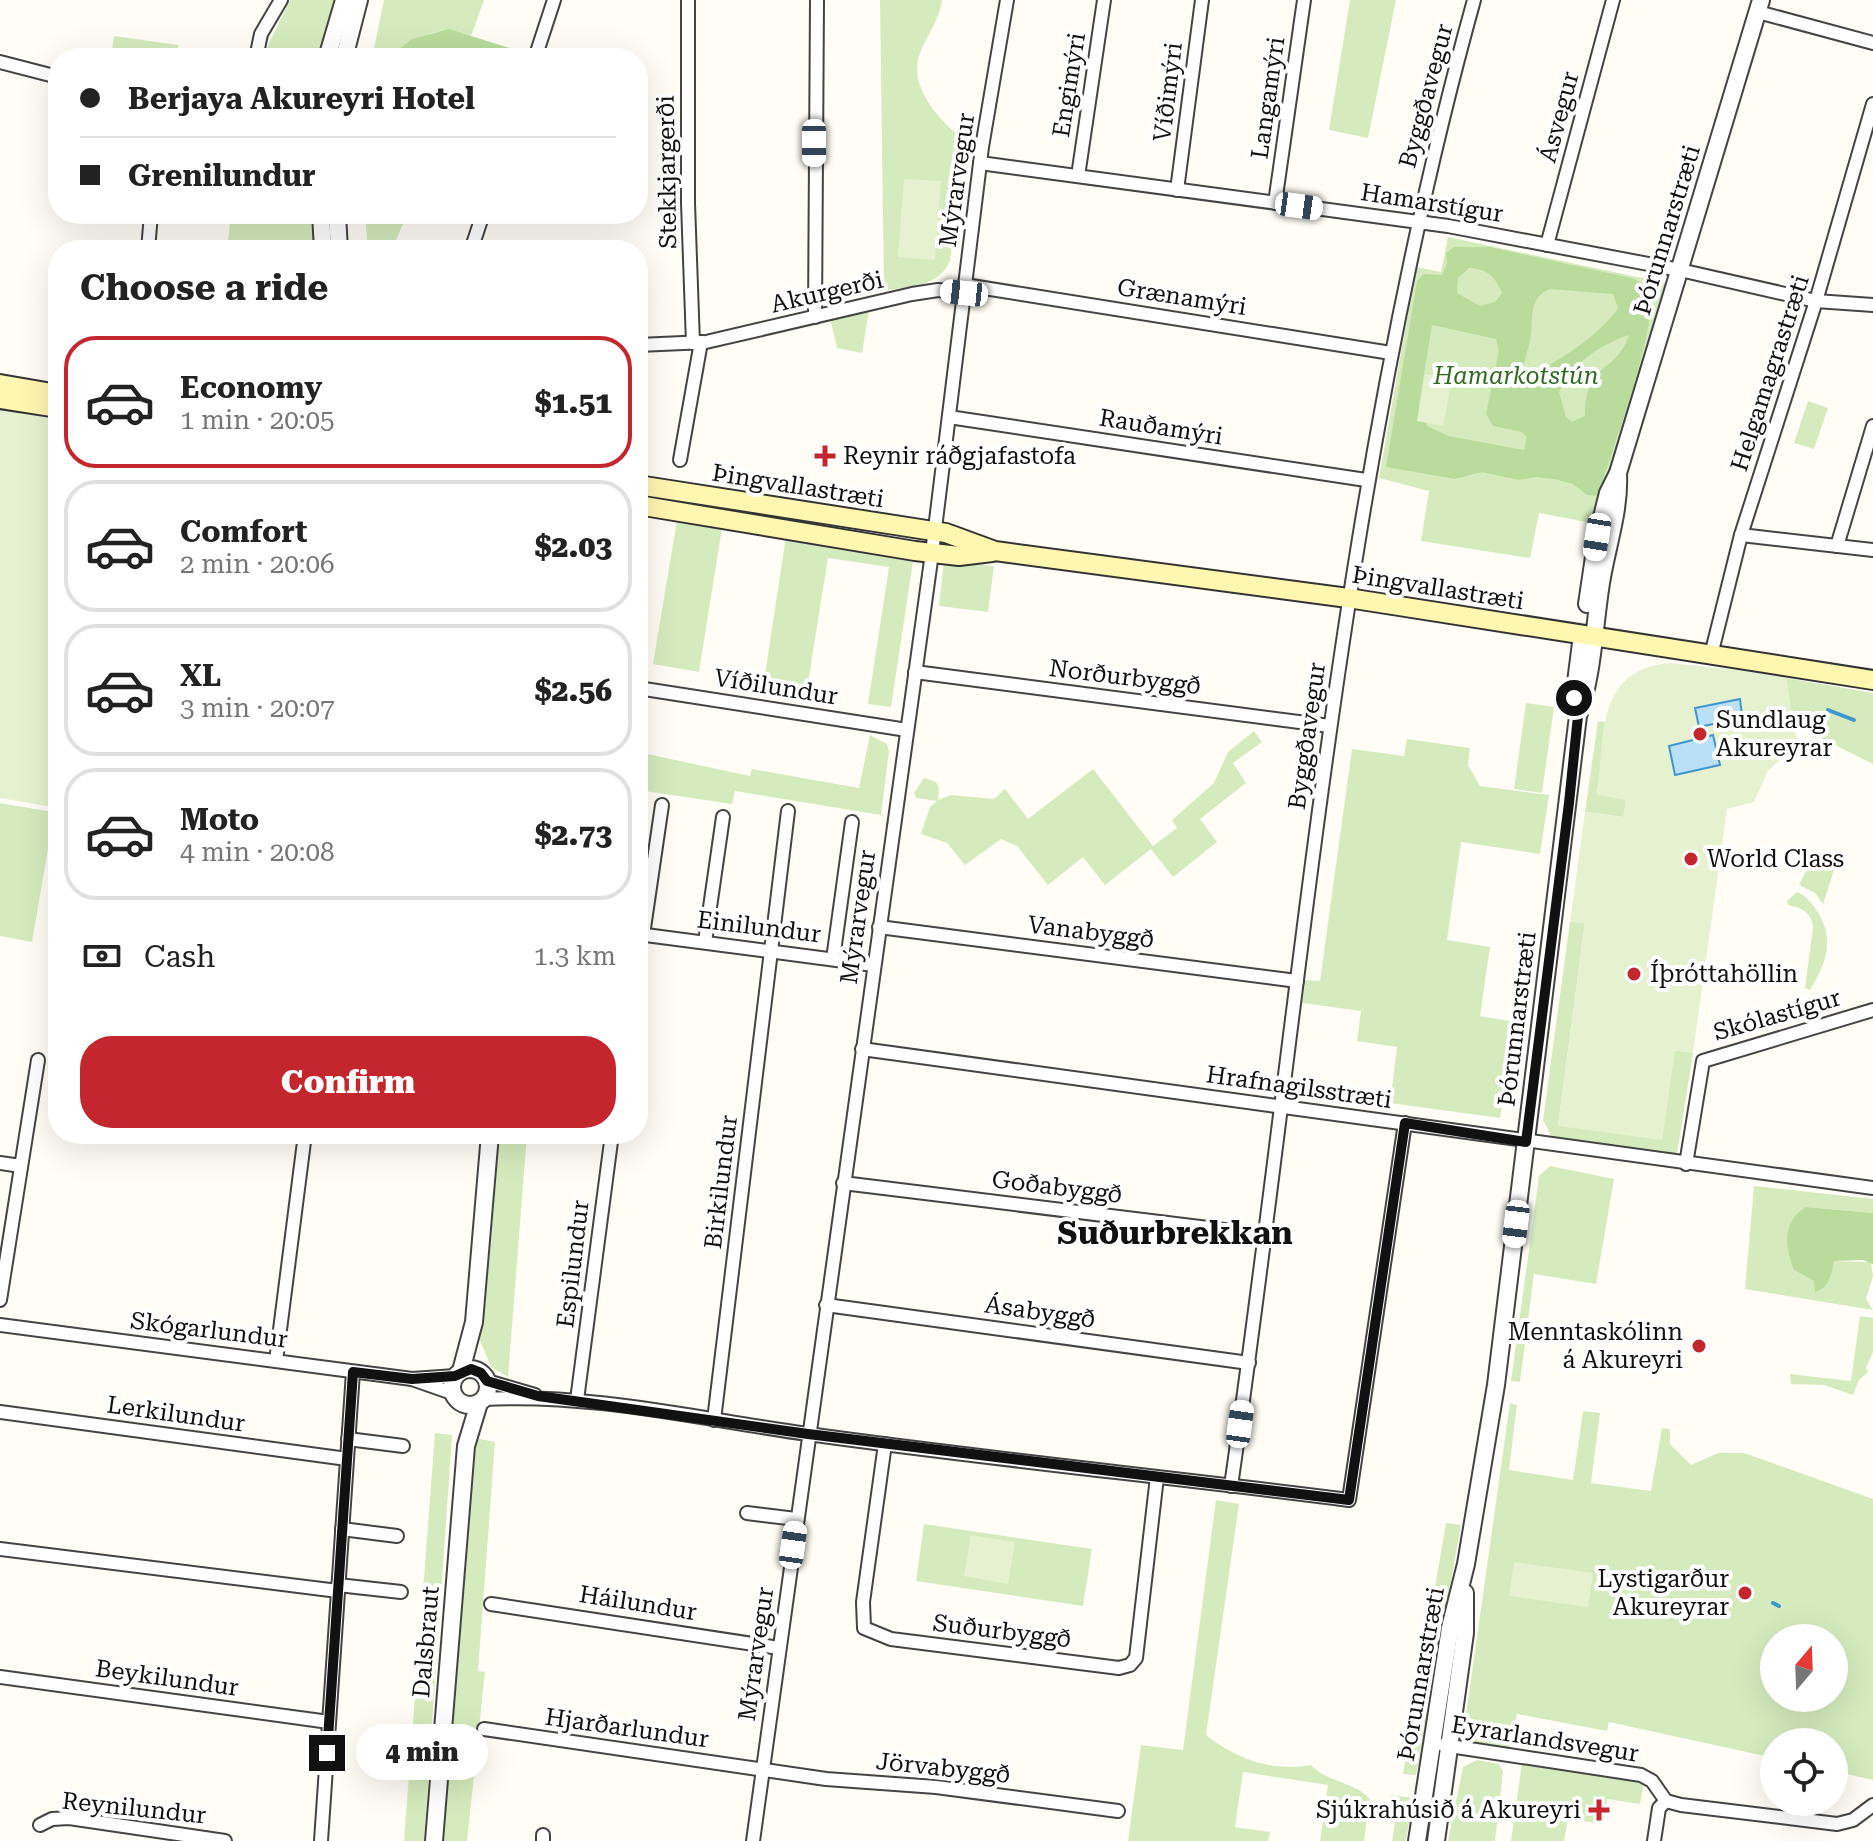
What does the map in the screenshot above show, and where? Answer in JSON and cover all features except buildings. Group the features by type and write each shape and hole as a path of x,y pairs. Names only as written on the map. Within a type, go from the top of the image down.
{"main road":[{"path":"0,384 48,392"},
{"path":"0,399 48,406"},
{"name":"Þingvallastræti","path":"648,487 934,532 995,551 1348,598 1873,680"},
{"name":"Þingvallastræti","path":"648,507 932,553 959,556 995,551"}],"street":[{"path":"258,48 261,34 281,0"},
{"path":"330,48 344,0"},
{"path":"347,48 359,0"},
{"path":"538,48 554,0"},
{"name":"Stekkjargerði","path":"688,0 688,203 697,343"},
{"path":"815,317 817,0"},
{"name":"Mýrarvegur","path":"753,1841 932,553 980,163 1007,0"},
{"name":"Engimýri","path":"1078,176 1104,0"},
{"name":"Víðimýri","path":"1177,190 1202,0"},
{"name":"Langamýri","path":"1275,203 1304,0"},
{"name":"Byggðavegur","path":"1231,1486 1330,726 1366,480 1439,127 1474,0"},
{"name":"Ásvegur","path":"1547,245 1613,0"},
{"path":"1759,6 1873,43"},
{"name":"Þórunnarstræti","path":"1417,1841 1450,1628 1466,1564 1496,1385 1578,716 1586,694 1587,636 1619,501 1618,473 1759,6"},
{"path":"0,62 48,74"},
{"name":"Helgamagrastræti","path":"1711,655 1741,535 1816,301 1873,104"},
{"name":"Hamarstígur","path":"980,163 1418,222 1680,270 1816,301 1873,305"},
{"name":"Akurgerði","path":"648,346 697,343 925,292 965,289"},
{"name":"Grænamýri","path":"965,289 1391,353"},
{"path":"680,460 697,343"},
{"name":"Rauðamýri","path":"949,417 1366,480"},
{"path":"1837,546 1873,426"},
{"path":"1741,535 1873,550"},
{"name":"Norðurbyggð","path":"915,672 1330,726"},
{"name":"Víðilundur","path":"648,690 907,730"},
{"path":"648,885 662,805"},
{"name":"Birkilundur","path":"714,1420 788,811"},
{"path":"705,942 723,817"},
{"path":"833,959 852,822"},
{"name":"Vanabyggð","path":"879,927 1297,981"},
{"name":"Einilundur","path":"648,937 874,965"},
{"name":"Skólastígur","path":"1686,1164 1703,1061 1873,1010"},
{"name":"Hrafnagilsstræti","path":"862,1049 1686,1164 1873,1186"},
{"path":"0,1300 38,1060"},
{"path":"538,1396 486,1378 476,1370 457,1385 468,1405 538,1396 577,1400 885,1444 1349,1500 1405,1123"},
{"path":"276,1361 304,1144"},
{"name":"Dalsbraut","path":"466,1446 486,1378 476,1348 474,1322 489,1144"},
{"name":"Espilundur","path":"577,1400 611,1144"},
{"path":"0,1163 21,1166"},
{"name":"Goðabyggð","path":"843,1183 1265,1235"},
{"name":"Ásabyggð","path":"826,1305 1249,1363"},
{"name":"Dalsbraut","path":"434,1841 466,1446 457,1385 474,1322"},
{"name":"Skógarlundur","path":"0,1325 457,1385"},
{"path":"321,1841 353,1372"},
{"name":"Lerkilundur","path":"0,1412 347,1459"},
{"path":"348,1439 403,1446"},
{"name":"Suðurbyggð","path":"885,1444 863,1602 864,1628 867,1632 891,1639 1104,1666 1126,1667 1136,1658 1157,1477"},
{"path":"747,1513 796,1519"},
{"path":"342,1529 397,1536"},
{"path":"0,1549 338,1588 401,1592"},
{"name":"Þórunnarstræti","path":"1436,1841 1465,1633 1466,1564"},
{"name":"Háilundur","path":"491,1604 779,1648"},
{"name":"Beykilundur","path":"0,1677 329,1722"},
{"name":"Hjarðarlundur","path":"484,1729 762,1770"},
{"name":"Eyrarlandsvegur","path":"1431,1743 1641,1775 1652,1781 1666,1801"},
{"name":"Jörvabyggð","path":"762,1770 1118,1811"},
{"path":"1654,1841 1659,1808 1666,1801 1837,1824 1853,1820 1873,1805"},
{"name":"Reynilundur","path":"40,1825 52,1819 69,1818 225,1841"}],"green space":[{"path":"290,0 335,0 323,48 267,48"},
{"path":"384,0 484,0 471,36 438,32 403,48 374,48"},
{"path":"880,0 942,0 920,53 918,78 936,113 963,139 950,261 945,270 931,281 884,291"},
{"path":"1350,0 1396,0 1368,138 1329,130"},
{"path":"449,29 509,48 401,48 412,39"},
{"path":"114,36 178,45 178,48 112,48"},
{"path":"904,179 941,181 935,260 898,257"},
{"path":"230,224 313,224 314,240 228,240"},
{"path":"366,224 403,224 396,240 367,240"},
{"name":"Hamarkotstún","path":"1448,237 1671,284 1592,523 1539,513 1530,558 1421,541 1429,491 1379,478 1416,267 1441,272"},
{"path":"1454,247 1490,247 1631,278 1650,286 1651,303 1642,357 1598,496 1587,495 1573,484 1554,479 1536,477 1519,480 1482,472 1455,479 1386,467 1417,281 1424,274 1442,275 1447,264 1446,253","holes":["1469,268 1480,270 1497,282 1502,293 1495,302 1480,306 1457,293 1458,278","1550,289 1613,294 1618,308 1589,338 1527,377 1522,375 1531,335 1533,308 1543,293","1432,325 1496,339 1499,351 1486,414 1493,426 1522,432 1527,438 1524,450 1448,436 1427,426 1419,405","1629,335 1617,357 1595,377 1590,386 1585,416 1572,422 1566,417 1559,392 1564,382 1579,364"]},
{"path":"869,310 862,353 837,348 830,318"},
{"path":"1425,374 1452,379 1443,426 1417,421"},
{"path":"0,397 48,406 48,806 0,798"},
{"path":"1808,401 1828,408 1814,449 1794,443"},
{"path":"677,520 722,528 699,672 653,664"},
{"path":"786,536 914,555 891,707 868,704 889,567 828,558 806,695 763,688"},
{"path":"944,560 994,566 988,612 939,606"},
{"path":"1670,663 1776,674 1786,678 1797,743 1768,771 1754,802 1727,809 1693,1053 1675,1051 1662,1140 1558,1126 1585,923 1570,922 1585,812 1623,817 1626,800 1597,795 1608,710 1616,692 1628,678 1646,668"},
{"path":"1786,678 1873,693 1873,764 1793,724"},
{"path":"1526,703 1554,707 1542,793 1514,789"},
{"path":"1598,721 1607,722 1597,794 1626,799 1624,817 1585,812"},
{"path":"1254,731 1262,742 1233,763 1246,783 1200,819 1217,842 1173,877 1151,849 1105,885 1083,857 1048,885 1017,846 1001,839 965,865 947,843 921,834 930,807 937,801 916,798 914,793 924,778 936,782 938,800 951,795 994,799 1005,789 1028,819 1093,769 1153,846 1177,828 1172,820 1214,783 1228,752"},
{"path":"870,735 887,744 889,751 881,815 735,791 732,804 648,791 648,754 750,776 752,769 859,788"},
{"path":"1407,739 1470,748 1468,765 1480,786 1549,795 1540,854 1461,842 1447,940 1490,947 1480,1016 1515,1022 1500,1118 1390,1103 1397,1047 1357,1041 1361,1011 1302,1003 1305,980 1320,981 1352,749 1404,756"},
{"path":"0,803 48,811 48,849 32,942 0,936"},
{"path":"1820,856 1826,856 1836,864 1823,904 1815,893 1799,885 1809,865"},
{"path":"1797,892 1815,908 1822,919 1827,939 1825,959 1810,990 1805,988 1813,927 1805,912 1788,905 1787,901"},
{"path":"1570,922 1585,922 1558,1126 1675,1050 1693,1053 1677,1154 1553,1139 1543,1120"},
{"path":"494,1144 526,1144 508,1377 491,1367 479,1338"},
{"path":"1550,1166 1614,1179 1596,1284 1534,1274 1520,1382 1511,1381 1539,1176"},
{"path":"1754,1186 1873,1199 1873,1213 1806,1207 1789,1251 1794,1270 1814,1281 1828,1280 1834,1261 1871,1262 1873,1276 1866,1299 1873,1310 1745,1289"},
{"path":"1806,1207 1873,1213 1873,1264 1863,1260 1834,1261 1827,1284 1815,1292 1814,1281 1794,1270 1787,1243 1789,1226 1798,1212"},
{"path":"1860,1316 1873,1318 1873,1352 1866,1368 1868,1372 1859,1380 1853,1395 1824,1385 1791,1384 1790,1374 1851,1381"},
{"name":"Lystigarður Akureyrar","path":"1510,1403 1517,1405 1509,1470 1573,1480 1583,1411 1600,1413 1591,1483 1651,1491 1662,1428 1670,1429 1670,1444 1691,1465 1718,1453 1744,1453 1873,1499 1873,1780 1848,1774 1848,1728 1760,1728 1760,1755 1609,1722 1607,1731 1517,1714 1509,1750 1471,1744 1465,1722"},
{"path":"435,1433 452,1435 424,1841 404,1841"},
{"path":"471,1437 495,1442 478,1671 485,1672 467,1841 443,1841"},
{"path":"1216,1500 1239,1504 1206,1735 1230,1751 1255,1762 1282,1767 1311,1765 1364,1793 1370,1799 1364,1841 1320,1841 1328,1785 1243,1772 1235,1827 1270,1832 1268,1841 1128,1841 1141,1745 1183,1750"},
{"path":"1446,1523 1461,1525 1416,1775 1403,1774"},
{"path":"924,1524 1092,1549 1083,1606 916,1581"},
{"path":"971,1535 1015,1542 1008,1584 964,1576"},
{"path":"1514,1562 1593,1573 1588,1607 1509,1596"},
{"path":"1477,1760 1499,1764 1503,1772 1495,1841 1448,1841 1463,1767"},
{"path":"1522,1763 1644,1781 1640,1804 1607,1799 1603,1824 1568,1819 1564,1841 1511,1841"},
{"path":"1391,1795 1413,1798 1406,1841 1392,1841 1398,1803 1390,1802"}],"water":[{"path":"1740,699 1743,723 1739,724 1737,719 1699,727 1695,708"},
{"path":"1713,735 1720,765 1675,775 1669,746"}],"waterway":[{"path":"1828,710 1854,720"},
{"path":"1773,1603 1779,1606"}],"place":[{"name":"Reynir ráðgjafastofa","path":"825,456"},
{"name":"Sundlaug Akureyrar","path":"1700,734"},
{"name":"World Class","path":"1691,859"},
{"name":"Íþróttahöllin","path":"1634,974"},
{"name":"Menntaskólinn á Akureyri","path":"1699,1346"},
{"name":"Lystigarður Akureyrar","path":"1745,1593"},
{"name":"Sjúkrahúsið á Akureyri","path":"1599,1810"}],"district":[{"name":"Suðurbrekkan","path":"1175,1233"}],"route":[{"path":"327,1753 353,1372 412,1379 455,1376 471,1369 485,1376 487,1381 538,1396 808,1434 1349,1500 1405,1123 1526,1142 1569,803 1578,716 1574,698"}]}
